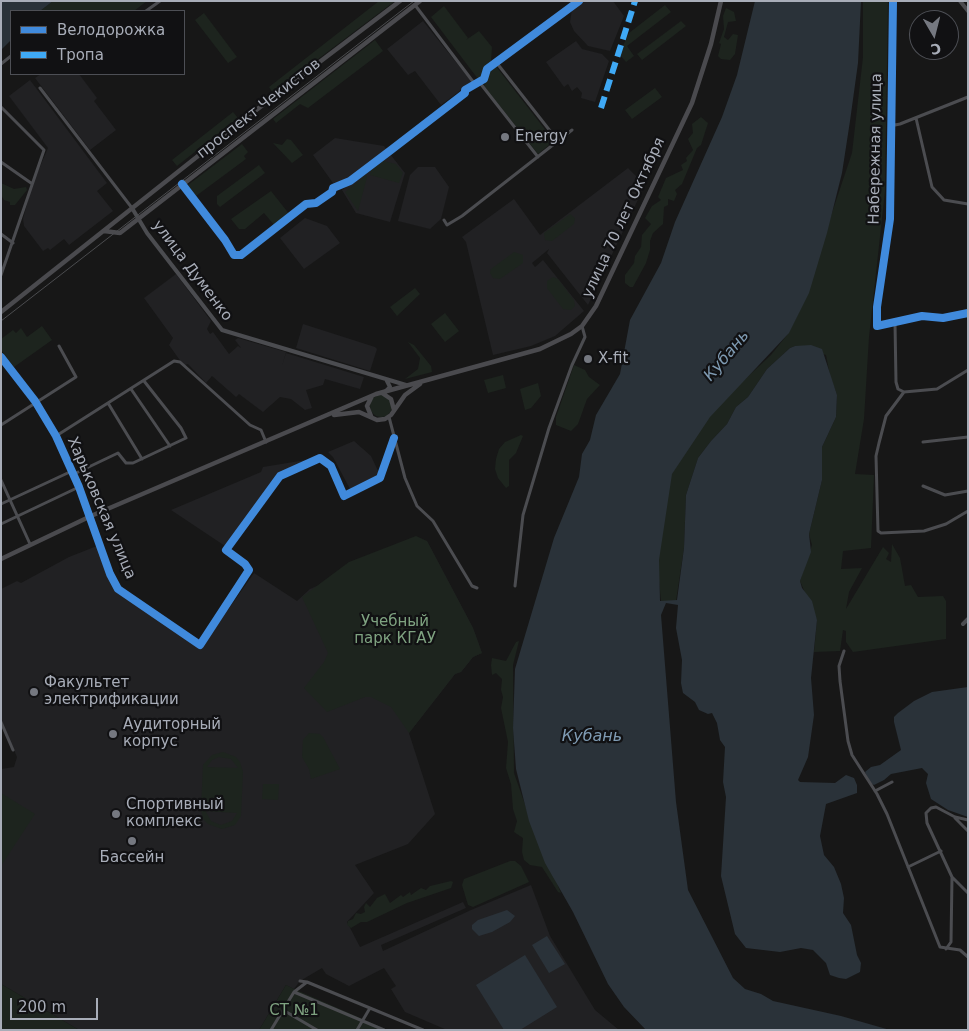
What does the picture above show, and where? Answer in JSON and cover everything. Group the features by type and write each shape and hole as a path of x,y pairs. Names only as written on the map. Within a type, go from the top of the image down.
{"main road":[{"name":"проспект Чекистов","path":"98,234 400,1"},
{"name":"проспект Чекистов","path":"98,234 108,230 120,233 420,1"},
{"name":"улица 70 лет Октября","path":"384,392 550,346 582,326 604,291 692,103 711,44 721,1"},
{"name":"проспект Чекистов","path":"112,231 112,226 118,219"},
{"path":"1,312 98,234"},
{"path":"324,417 354,411 382,420 391,414 409,386"},
{"path":"1,559 91,516 372,396 384,392 392,400 391,414"},
{"path":"372,396 367,407 374,418"}],"street":[{"path":"147,10 160,1"},
{"path":"182,184 226,240 234,255 241,255 306,204 316,203 332,192 334,188 350,181 474,83 479,83 484,79 486,69 579,1"},
{"name":"Набережная улица","path":"893,1 891,122 893,133 890,219 877,308 877,326 895,323"},
{"path":"960,1 968,11"},
{"path":"415,5 474,83"},
{"path":"496,62 558,141"},
{"path":"479,83 538,157"},
{"name":"улица Думенко","path":"40,88 224,332 409,386"},
{"path":"895,126 968,97"},
{"path":"1,108 44,150 14,243 3,266 1,275"},
{"path":"916,118 932,187 944,200 968,204"},
{"path":"891,122 895,126"},
{"path":"893,133 895,126"},
{"path":"444,220 447,225 462,216 572,130"},
{"path":"1,162 32,183"},
{"path":"1,234 14,243"},
{"path":"968,313 944,318 922,316 895,323 896,382 898,388 904,392 937,389 968,370"},
{"path":"515,586 523,516 549,428 572,365 586,337 582,326"},
{"path":"1,425 35,401 76,377 59,346"},
{"name":"Харьковская улица","path":"1,357 35,401 56,436 91,516 110,574 118,589 200,645 249,570 245,564 226,550 280,476 320,458 331,466 344,496 380,478 394,438"},
{"name":"Харьковская улица","path":"56,436 172,362 180,362 250,425 261,430 266,442"},
{"path":"384,392 390,387 386,379"},
{"path":"1,504 118,453 126,463 133,464 187,437 144,381"},
{"path":"131,389 170,446"},
{"path":"904,392 886,416 876,456 879,507 877,527 881,533 924,531 946,524 968,511"},
{"path":"108,403 142,459"},
{"path":"391,414 394,438 405,478 417,506 433,521 472,586 477,588"},
{"path":"922,442 968,437"},
{"path":"1,480 30,544"},
{"path":"923,486 945,495 968,491"},
{"path":"1,524 79,487"},
{"path":"963,624 968,619"},
{"path":"844,651 839,666 848,741 852,755 875,791 940,947 960,950 968,958"},
{"path":"1,722 13,750"},
{"path":"875,791 892,782"},
{"path":"968,820 955,817 936,807 931,808 926,813 927,823 952,877 968,893"},
{"path":"955,817 968,831"},
{"path":"908,867 941,851"},
{"path":"946,949 952,942 952,877"},
{"path":"300,981 307,982 423,1030"},
{"path":"271,1030 294,992 307,982"},
{"path":"294,992 384,1030"},
{"path":"358,1030 370,1008"},
{"path":"283,1010 317,1030"}],"shaded area":[{"path":"584,1 613,1 624,16 610,51 588,46 574,31 570,22 572,9"},
{"path":"423,21 472,82 441,105 415,71 408,75 387,49"},
{"path":"576,41 582,49 602,54 609,61 595,102 581,98 582,93 577,87 572,91 568,84 564,87 546,62"},
{"path":"40,75 80,75 97,98 94,101 116,130 90,150 35,78"},
{"path":"30,80 107,183 97,191 113,211 69,245 64,239 50,250 48,248 43,251 24,226 23,219 32,185 48,148 9,96"},
{"path":"335,138 384,146 387,150 348,181 333,183 313,155"},
{"path":"390,154 405,173 390,222 356,213 342,190"},
{"path":"418,167 435,167 449,187 441,219 430,229 398,221 410,175"},
{"path":"628,168 641,181 643,189 588,305 547,253 549,249 532,263 535,267 543,260 584,311 555,336 531,346 493,355 466,242 462,237 514,199 540,235"},
{"path":"305,218 327,226 340,243 304,269 280,238"},
{"path":"176,274 211,321 207,329 210,334 213,332 229,354 238,346 241,348 235,340 238,338 286,352 282,366 286,353 364,377 360,389 325,379 323,385 306,390 312,408 305,410 291,399 280,397 263,412 239,394 236,397 212,376 206,383 188,364 185,365 179,359 169,345 173,338 144,298"},
{"path":"303,324 375,347 377,349 370,371 296,348"},
{"path":"354,441 371,456 380,475 350,489 333,457 328,452"},
{"path":"318,458 319,460 279,475 228,548 171,510 261,472 263,467"},
{"path":"427,541 473,628 482,653 473,657 461,672 455,674 409,733 435,814 408,844 355,865 374,893 347,922 360,947 463,902 466,908 381,945 383,951 471,910 531,885 550,936 595,1010 619,1030 447,1030 405,1012 391,989 396,986 384,968 349,986 326,974 322,968 300,981 294,989 286,985 259,1030 79,1030 1,984 1,769 14,767 17,757 1,720 1,589 17,581 21,583 69,557 102,544 119,587 203,645 254,573 297,601 310,589"}],"green space":[{"path":"53,1 147,1 135,10 41,10"},
{"path":"379,1 395,1 273,93 269,87"},
{"path":"863,1 888,1 885,191 869,337 864,419 855,474 874,475 871,548 843,551 841,569 862,568 849,592 846,609 883,547 889,553 886,559 891,562 892,544 900,558 905,586 911,585 918,597 943,596 946,601 946,639 853,652 846,642 846,631 843,630 840,651 814,652 817,620 800,581 812,545 809,534 822,480 822,447 836,417 837,395 830,376 826,355 795,346 790,348 767,369 748,397 736,407 727,424 698,458 686,495 684,548 676,601 661,601 658,570 659,539 667,481 705,422 727,396 771,355 787,335 798,314 852,153 863,57"},
{"path":"665,5 671,12 627,46 634,56 626,62 619,54 629,33"},
{"path":"444,6 468,38 466,40 479,31 492,47 491,61 484,67 481,78 478,79 431,17"},
{"path":"726,8 734,12 736,21 728,22 724,37 728,40 733,34 738,35 735,54 730,60 721,59 718,56 721,44 719,43 724,29 723,16"},
{"path":"204,13 237,57 228,63 195,20"},
{"path":"681,21 686,26 642,60 637,54"},
{"path":"375,40 383,51 308,108 300,104 276,123 273,119"},
{"path":"495,65 554,141 538,154 484,86 488,71"},
{"path":"655,88 662,97 632,119 625,110"},
{"path":"233,112 238,118 177,166 172,160"},
{"path":"701,117 708,123 701,145 697,148 682,184 675,190 677,194 674,201 668,199 668,205 664,207 663,224 653,233 646,263 633,287 630,287 625,283 625,275 634,263 635,256 641,247 642,235 651,224 645,218 652,206 661,200 658,197 666,178 683,170 681,165 687,161 686,158 693,150 688,139 693,133 692,124"},
{"path":"287,139 291,140 303,155 292,163 273,143 282,145"},
{"path":"242,144 248,152 244,156 246,159 196,196 188,185"},
{"path":"383,161 396,164 403,173 399,183 370,175 371,170"},
{"path":"259,165 265,173 220,207 217,204 217,196"},
{"path":"366,175 367,177 358,211 345,192"},
{"path":"1,183 14,189 26,187 27,190 15,205 10,205 10,202 4,200 1,195"},
{"path":"271,191 290,215 275,226 264,213 245,229 239,229 231,219"},
{"path":"570,214 575,218 574,224 552,241 545,240 544,233"},
{"path":"514,252 523,255 523,263 500,279 493,278 490,273 491,269"},
{"path":"553,277 558,279 574,300 575,306 571,310 563,309 547,288 547,281"},
{"path":"415,288 420,294 397,316 390,307"},
{"path":"445,313 459,331 445,342 431,324"},
{"path":"42,326 52,340 14,367 1,350 1,339 13,330 16,333 21,328 27,337"},
{"path":"408,342 414,345 431,366 432,372 405,379 418,369 420,358"},
{"path":"574,365 585,370 589,377 600,385 587,399 578,424 571,431 556,425 556,417"},
{"path":"503,375 506,388 488,393 484,380"},
{"path":"538,383 541,396 531,408 525,410 520,389"},
{"path":"381,395 389,398 392,406 389,414 381,417 373,414 370,406 373,398"},
{"path":"521,435 523,436 516,453 509,460 509,486 506,488 498,478 495,469 496,459 499,449 505,442"},
{"name":"Учебный парк КГАУ","path":"416,536 427,541 473,628 482,653 473,657 461,672 455,674 409,733 391,707 371,697 365,697 327,712 304,688 324,662 328,653 302,597 349,562"},
{"path":"519,641 513,665 514,773 535,833 561,893 558,892 542,867 530,865 524,860 522,852 523,838 514,832 517,821 513,809 511,784 506,768 508,742 501,708 503,697 501,690 502,679 496,673 492,675 491,665 492,658 506,661 516,642"},
{"path":"309,733 320,734 323,737 340,769 311,779 309,769 302,757 303,740"},
{"path":"223,752 236,757 240,762 243,772 241,816 235,825 222,829 208,824 203,819 201,809 203,765 212,755","holes":["219,757 231,759 238,768 207,767 212,760","206,811 237,813 232,821 221,825 211,821"]},
{"path":"263,784 279,784 278,800 262,799"},
{"path":"1,793 35,814 1,866"},
{"path":"510,861 515,861 521,866 529,882 473,907 468,905 462,885 464,879"},
{"path":"453,882 451,888 407,903 351,928 347,925 348,921 353,919 356,913 361,914 365,912 364,907 366,903 370,907 377,898 385,894 390,903 401,895 403,897 410,892 411,895 421,888 426,890 430,886"},
{"path":"1,984 79,1030 1,1030"},
{"name":"СТ №1","path":"286,985 294,989 388,1030 259,1030"}],"water":[{"path":"1,1 53,1 41,10 10,10 10,41 1,50"},
{"name":"Кубань","path":"755,1 861,1 858,63 842,173 809,293 789,333 710,417 672,474 659,560 660,601 677,600 684,548 686,495 698,458 727,424 736,407 748,397 767,369 790,348 811,345 822,349 837,395 836,417 822,447 822,480 809,534 811,552 800,581 802,588 812,601 817,620 811,678 814,715 808,757 798,780 800,782 835,783 846,775 854,778 857,785 857,793 826,804 820,836 824,855 834,867 841,884 844,898 843,913 851,925 857,955 861,963 860,972 846,979 839,978 830,975 826,963 813,950 801,948 780,952 746,948 735,934 721,876 726,797 723,782 725,747 720,740 717,723 712,713 708,714 699,710 695,702 683,693 681,683 682,660 676,628 678,605 666,603 661,615 676,802 688,890 733,978 745,989 761,994 773,1001 841,1016 890,1030 646,1030 624,1007 608,984 573,912 545,863 529,821 516,769 513,728 515,669 554,538 579,477 582,454 590,440 596,415 620,374 630,320 661,263 675,222 722,117 737,75"},
{"path":"968,687 968,817 948,810 931,799 926,783 928,774 922,768 891,774 874,785 870,783 865,772 871,767 880,765 901,750 894,722 894,717 898,713 914,701 932,692"},
{"path":"507,910 515,916 510,922 492,932 479,936 472,929 472,925 478,920"},
{"path":"547,936 565,964 549,973 532,945"},
{"path":"525,955 557,1007 520,1030 504,1030 476,985"}],"tram line":[{"path":"1,321 414,1"}],"marked path":[{"path":"601,108 635,1"}],"cycle path":[{"path":"182,184 225,240 234,255 241,255 306,204 316,203 332,192 333,188 350,181 465,93 465,90 484,79 487,69 579,1"},
{"path":"893,1 890,219 877,307 877,326 922,316 943,318 968,313"},
{"path":"1,357 35,401 56,436 79,487 110,574 118,589 200,645 249,570 245,564 226,550 280,476 320,458 331,466 344,496 380,478 394,438"}],"place":[{"name":"Energy","path":"505,137"},
{"name":"X-fit","path":"588,359"},
{"name":"Факультет электрификации","path":"34,692"},
{"name":"Аудиторный корпус","path":"113,734"},
{"name":"Спортивный комплекс","path":"116,814"},
{"name":"Бассейн","path":"132,841"}]}
